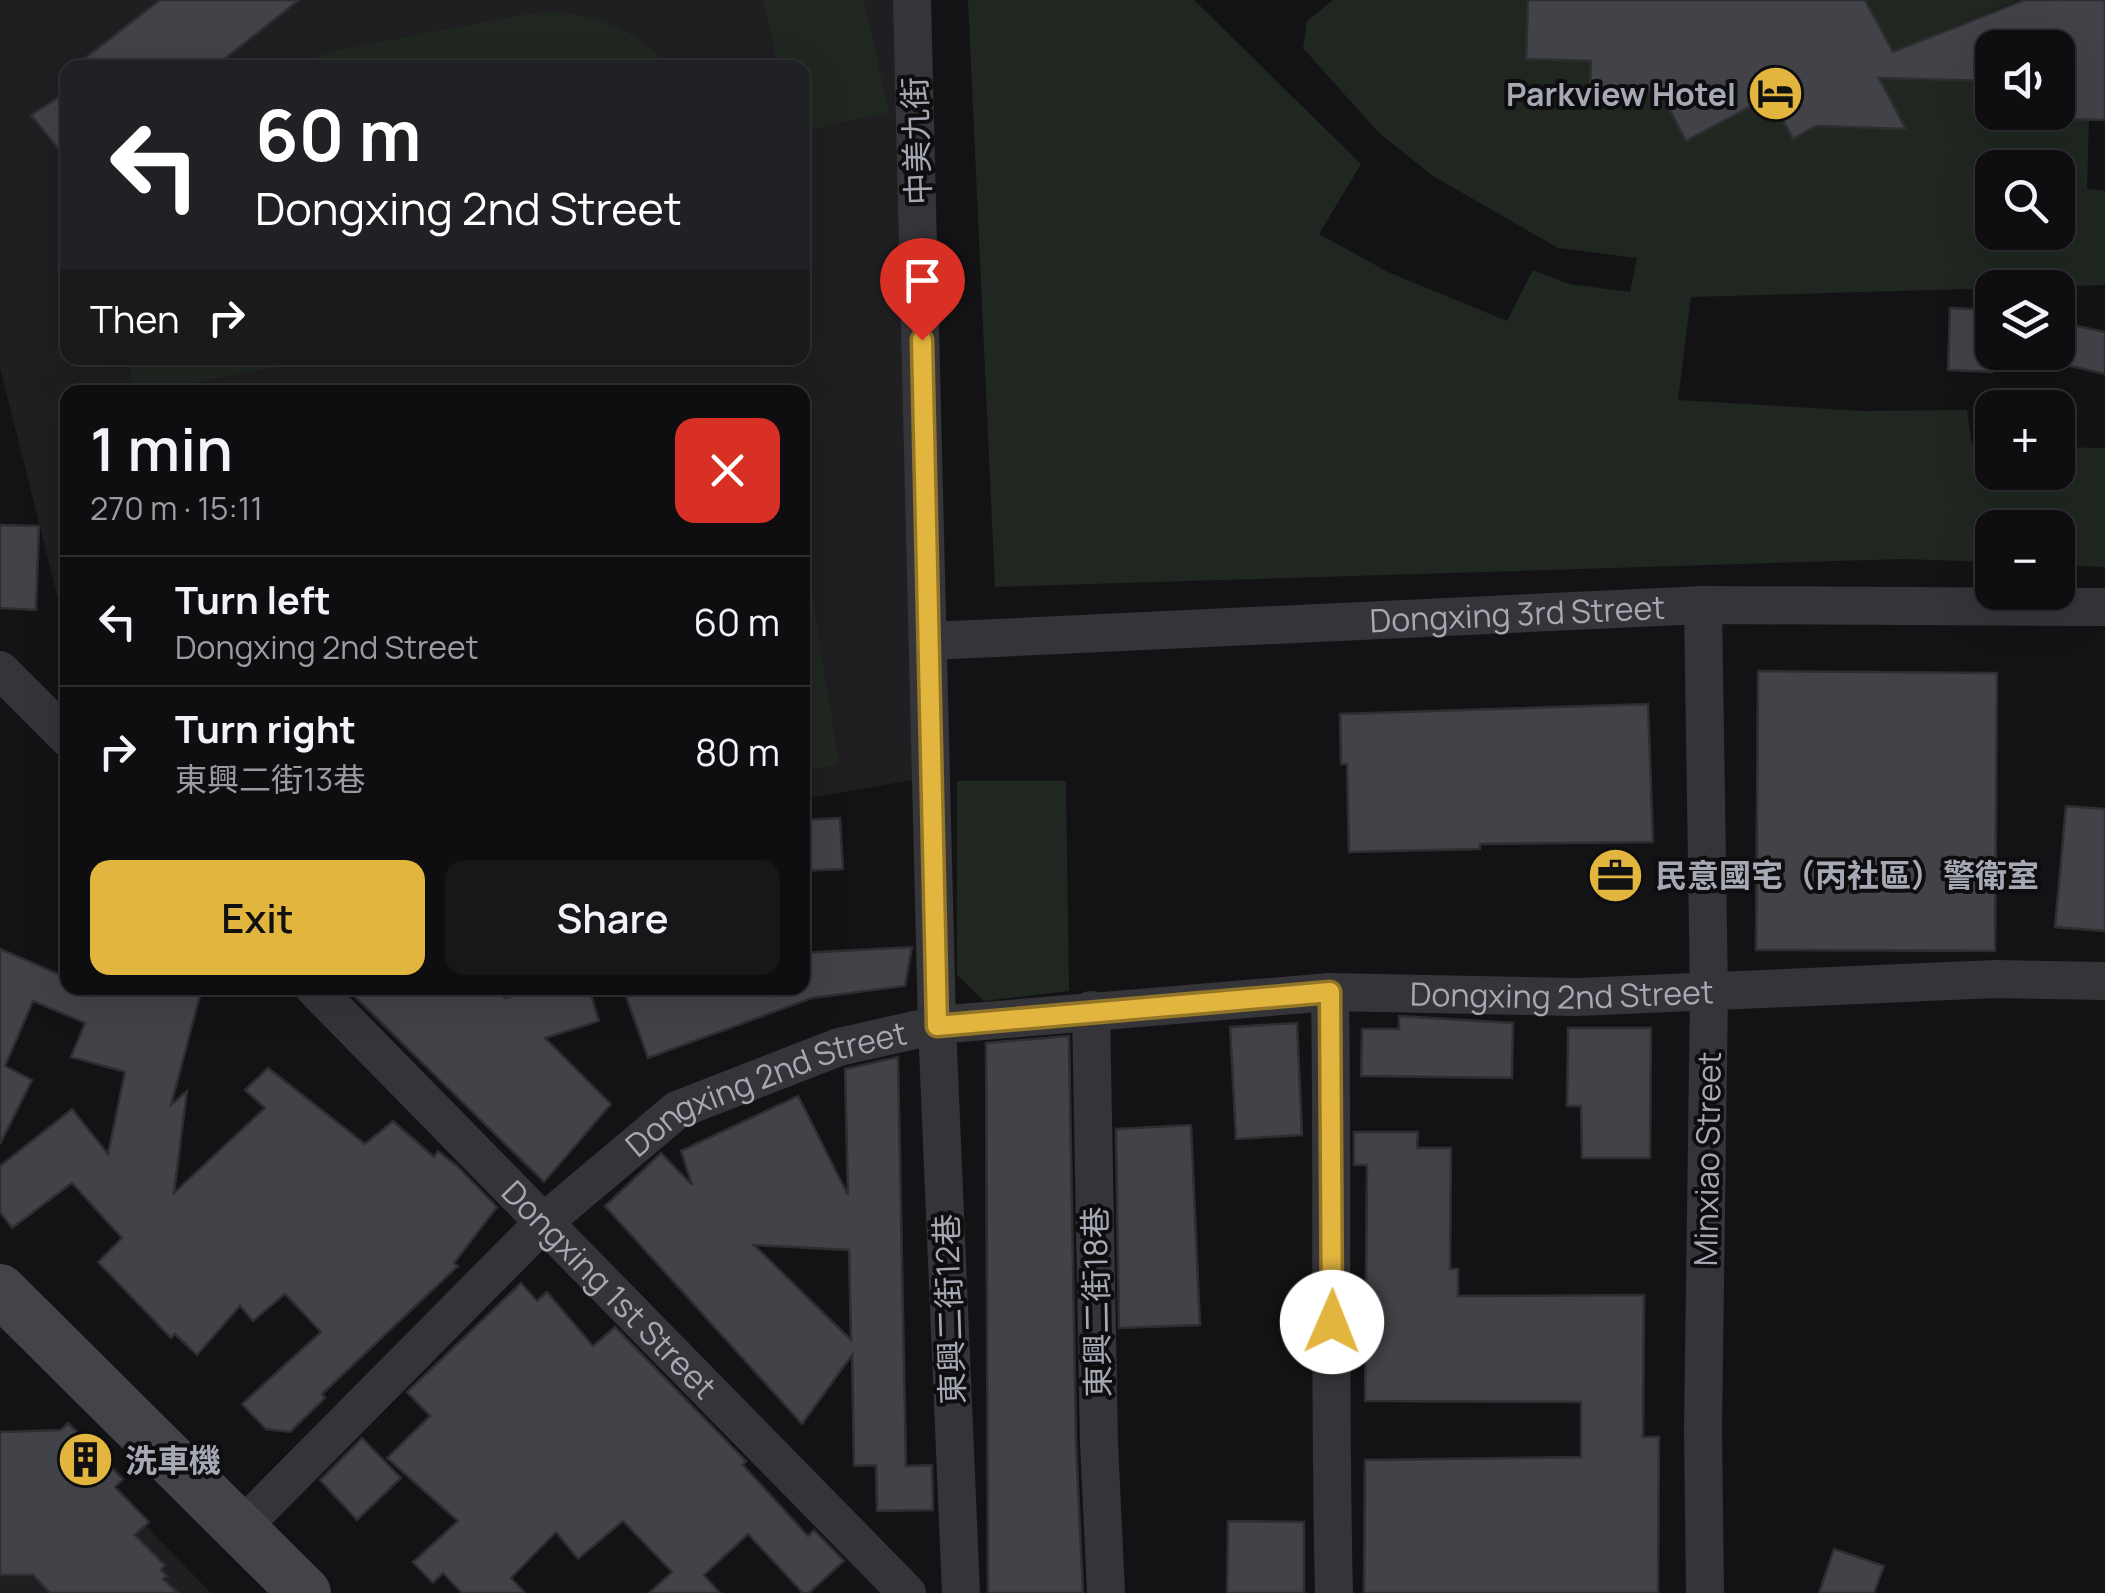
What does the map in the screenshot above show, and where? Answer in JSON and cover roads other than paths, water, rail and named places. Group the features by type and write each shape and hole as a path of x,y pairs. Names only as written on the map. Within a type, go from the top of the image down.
{"street":[{"name":"中美九街","path":"912,0 937,1026"},
{"name":"Dongxing 3rd Street","path":"930,641 1702,605 2105,608"},
{"name":"Minxiao Street","path":"1702,605 1709,994 1703,1430 1705,1593"},
{"path":"0,670 60,730"},
{"name":"Dongxing 2nd Street","path":"240,1528 544,1222 677,1110 839,1047 937,1026 1330,992 1578,997 1996,979 2105,981"},
{"path":"1330,992 1334,1593"},
{"name":"Dongxing 1st Street","path":"321,995 906,1593"},
{"name":"東興二街18巷","path":"1091,1010 1099,1443 1106,1593"},
{"name":"東興二街12巷","path":"937,1026 961,1593"},
{"path":"0,1290 305,1593"}],"place":[{"name":"Parkview Hotel","path":"1775,94"},
{"name":"民意國宅（丙社區）警衛室","path":"1616,875"},
{"name":"洗車機","path":"86,1460"}]}
